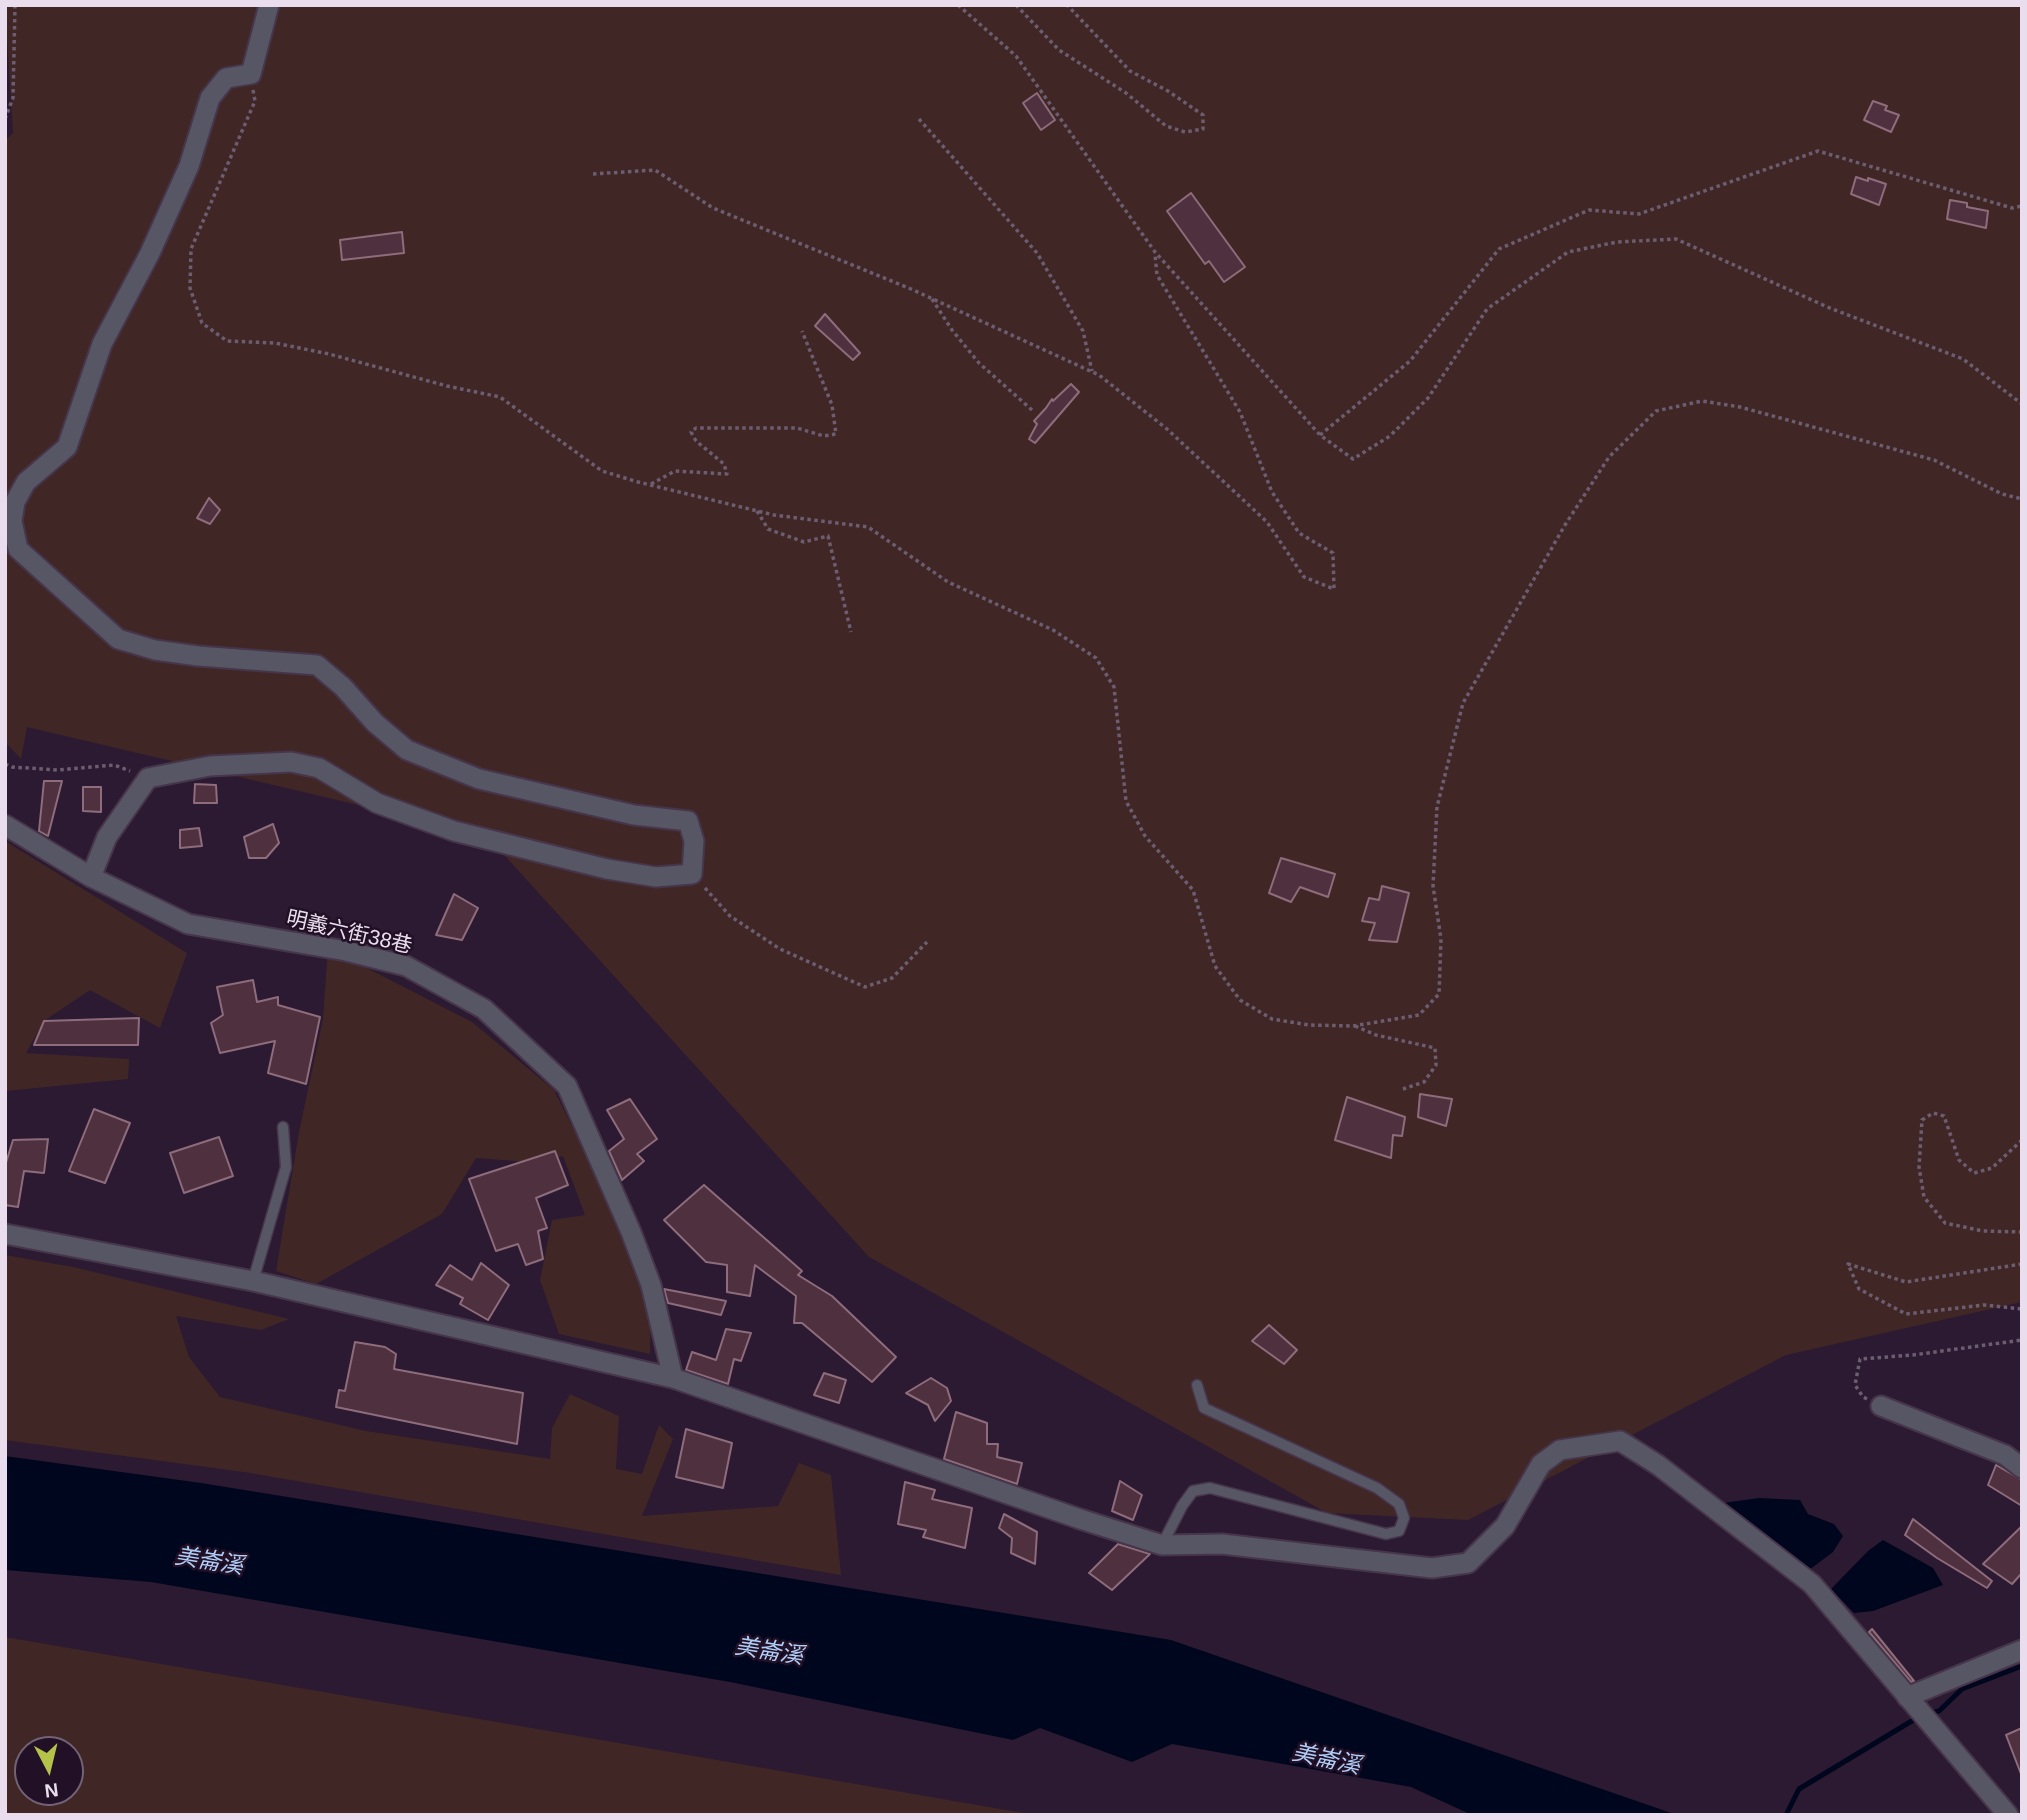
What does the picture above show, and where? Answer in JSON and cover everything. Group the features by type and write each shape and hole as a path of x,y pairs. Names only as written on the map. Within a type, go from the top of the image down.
{"street":[{"path":"91,877 107,837 148,778 210,766 290,762 319,768 377,803 454,831 607,869 656,877 691,874 694,841 688,821 634,815 479,779 407,750 375,723 343,687 317,665 198,656 155,650 118,639 18,549 12,521 15,502 26,482 67,447 102,344 150,253 189,166 210,98 226,78 251,74 269,5"},
{"name":"明義六街38巷","path":"5,825 91,877 188,924 346,951 406,966 484,1009 566,1086 631,1232 651,1285 673,1378"},
{"path":"5,1234 253,1281 673,1378 1162,1545 1222,1544 1432,1568 1468,1563 1505,1526 1541,1464 1560,1450 1620,1441 1658,1465 1812,1584 2008,1815"},
{"path":"1881,1406 2005,1455 2022,1468"},
{"path":"1910,1701 2022,1650"}],"lane":[{"path":"253,1281 286,1167 283,1127"},
{"path":"1162,1545 1193,1491 1210,1488 1386,1534 1399,1531 1404,1518 1399,1504 1377,1488 1210,1412 1204,1408 1197,1385"}],"path":[{"path":"5,119 13,98 15,5"},
{"path":"958,5 1016,56 1155,252 1321,435 1353,458 1390,436 1428,397 1487,309 1568,252 1617,242 1676,239 1832,309 1963,359 2022,404"},
{"path":"1016,5 1059,50 1126,93 1166,126 1185,132 1203,129 1203,115 1168,91 1129,71 1067,5"},
{"path":"251,74 255,101 191,249 190,288 202,323 227,341 275,343 329,354 447,386 500,397 602,471 757,511 868,527 948,582 1053,630 1096,658 1114,687 1126,801 1145,836 1194,890 1215,966 1240,1000 1272,1019 1309,1025 1353,1026 1419,1015 1439,994 1441,939 1433,886 1437,807 1463,704 1565,525 1609,457 1656,411 1702,401 1741,407 1934,460 2002,494 2022,499"},
{"path":"919,119 1037,253 1083,331 1092,372"},
{"path":"1321,435 1410,361 1499,249 1590,210 1639,214 1818,151 2012,208 2022,206"},
{"path":"593,174 655,170 713,208 931,298 1092,372 1167,429 1267,522 1304,578 1334,589 1333,553 1299,533 1272,492 1240,412 1157,275 1155,252"},
{"path":"931,298 952,330 979,363 1032,410"},
{"path":"649,485 675,471 727,474 724,464 696,441 691,432 696,428 797,428 824,436 836,434 831,405 802,331"},
{"path":"757,511 768,528 804,542 828,536 851,632"},
{"path":"5,764 12,768 58,770 114,765 148,778"},
{"path":"691,874 730,916 780,949 865,987 892,978 927,942"},
{"path":"1353,1026 1376,1035 1435,1048 1436,1065 1424,1082 1403,1089"},
{"path":"2022,1140 1992,1168 1974,1173 1959,1160 1944,1115 1933,1112 1922,1120 1919,1167 1924,1197 1945,1223 1983,1231 2022,1232"},
{"path":"2022,1264 1906,1282 1848,1264 1859,1289 1906,1314 1984,1305 2022,1309"},
{"path":"1881,1406 1863,1397 1855,1385 1860,1359 1913,1355 2022,1340"}],"shaded area":[{"path":"5,5 2022,5 2022,1302 1786,1355 1468,1520 1327,1513 869,1257 486,835 27,727 21,759 5,742 5,141 13,133"},
{"path":"5,841 187,953 160,1028 90,990 44,1021 26,1053 129,1059 128,1079 5,1091"},
{"path":"328,948 472,1022 554,1090 651,1285 650,1354 559,1334 540,1280 552,1220 585,1215 563,1156 541,1163 476,1158 442,1214 316,1284 276,1271 299,1132 323,1019"},
{"path":"5,1255 73,1267 289,1319 261,1330 176,1316 189,1357 220,1397 366,1431 550,1459 552,1428 570,1394 619,1416 616,1469 642,1474 659,1425 673,1439 642,1516 778,1506 799,1463 831,1475 841,1575 244,1472 5,1440"},
{"path":"5,1637 1035,1815 5,1815"}],"water":[{"name":"美崙溪","path":"5,1456 201,1483 1171,1640 1677,1815 1472,1815 1411,1787 1172,1744 1132,1762 1040,1728 1013,1740 730,1682 151,1582 5,1570"},
{"path":"1759,1498 1800,1500 1808,1514 1834,1524 1843,1536 1833,1552 1809,1570 1723,1503"},
{"path":"1883,1540 1933,1568 1943,1585 1873,1611 1854,1613 1831,1589 1868,1551"}],"building":[{"path":"1037,93 1055,120 1041,130 1023,103"},
{"path":"1873,101 1887,106 1885,110 1899,115 1891,132 1864,120"},
{"path":"1856,177 1886,184 1879,205 1851,194"},
{"path":"1191,193 1245,267 1224,282 1209,261 1205,264 1167,211"},
{"path":"1950,200 1988,211 1986,228 1947,219"},
{"path":"402,232 404,253 342,260 340,240"},
{"path":"825,314 860,353 853,360 815,326"},
{"path":"1071,384 1079,392 1035,443 1029,439 1037,424 1034,421 1052,399 1053,401"},
{"path":"209,498 220,510 210,524 197,518"},
{"path":"44,781 62,781 48,836 39,831"},
{"path":"195,784 216,785 217,803 194,803"},
{"path":"83,787 101,787 101,812 83,811"},
{"path":"273,824 279,843 266,858 249,858 244,837"},
{"path":"199,828 202,846 180,848 180,830"},
{"path":"1281,858 1335,874 1328,897 1300,887 1291,902 1269,893"},
{"path":"1382,886 1409,893 1397,942 1369,940 1375,923 1362,921 1369,898 1379,900"},
{"path":"454,894 478,908 462,940 436,935"},
{"path":"253,980 257,1002 278,997 278,1005 320,1017 306,1084 268,1073 275,1041 220,1053 211,1023 223,1015 217,987"},
{"path":"139,1018 138,1045 34,1045 44,1021"},
{"path":"1420,1094 1452,1099 1446,1126 1418,1117"},
{"path":"1347,1097 1405,1117 1402,1136 1393,1135 1391,1158 1335,1140"},
{"path":"630,1099 657,1139 637,1154 644,1161 622,1180 609,1151 624,1139 607,1110"},
{"path":"94,1109 130,1123 105,1183 69,1171"},
{"path":"219,1137 233,1176 184,1193 170,1153"},
{"path":"48,1139 44,1173 24,1171 18,1207 5,1205 5,1166 13,1140"},
{"path":"555,1151 568,1185 536,1198 547,1228 538,1231 543,1259 526,1265 518,1244 496,1251 469,1179"},
{"path":"704,1185 802,1271 798,1275 832,1296 896,1357 872,1382 802,1323 794,1323 796,1296 755,1265 750,1296 727,1292 727,1265 706,1262 664,1220"},
{"path":"481,1263 509,1285 488,1320 460,1304 463,1298 436,1285 450,1265 472,1280"},
{"path":"664,1289 726,1301 721,1315 668,1303"},
{"path":"1269,1325 1297,1350 1284,1364 1252,1341"},
{"path":"726,1329 751,1333 741,1361 734,1359 728,1384 686,1370 692,1352 716,1360"},
{"path":"355,1342 385,1347 396,1354 394,1369 523,1393 517,1444 336,1407 339,1390 345,1391"},
{"path":"824,1373 846,1380 839,1403 814,1395"},
{"path":"931,1378 947,1388 951,1401 935,1421 928,1405 906,1393"},
{"path":"956,1412 987,1423 987,1444 998,1444 997,1457 1022,1463 1017,1484 944,1459"},
{"path":"686,1429 732,1443 723,1488 676,1477"},
{"path":"1996,1465 2022,1480 2022,1506 1988,1485"},
{"path":"1120,1481 1142,1495 1133,1520 1112,1511"},
{"path":"905,1482 935,1490 932,1499 972,1508 965,1548 923,1537 926,1530 898,1524"},
{"path":"1004,1514 1037,1532 1035,1564 1011,1553 1012,1538 999,1528"},
{"path":"1913,1519 1992,1581 1987,1588 1905,1535"},
{"path":"2022,1526 2022,1573 2012,1584 1983,1564"},
{"path":"1118,1544 1150,1554 1112,1590 1089,1573"},
{"path":"1872,1629 1914,1681 1911,1682 1869,1632"},
{"path":"2022,1728 2022,1774 2021,1774 2006,1735"}],"waterway":[{"path":"1930,1713 1939,1711 1962,1689 2022,1666"},
{"path":"1786,1815 1799,1789 1920,1716"}]}
